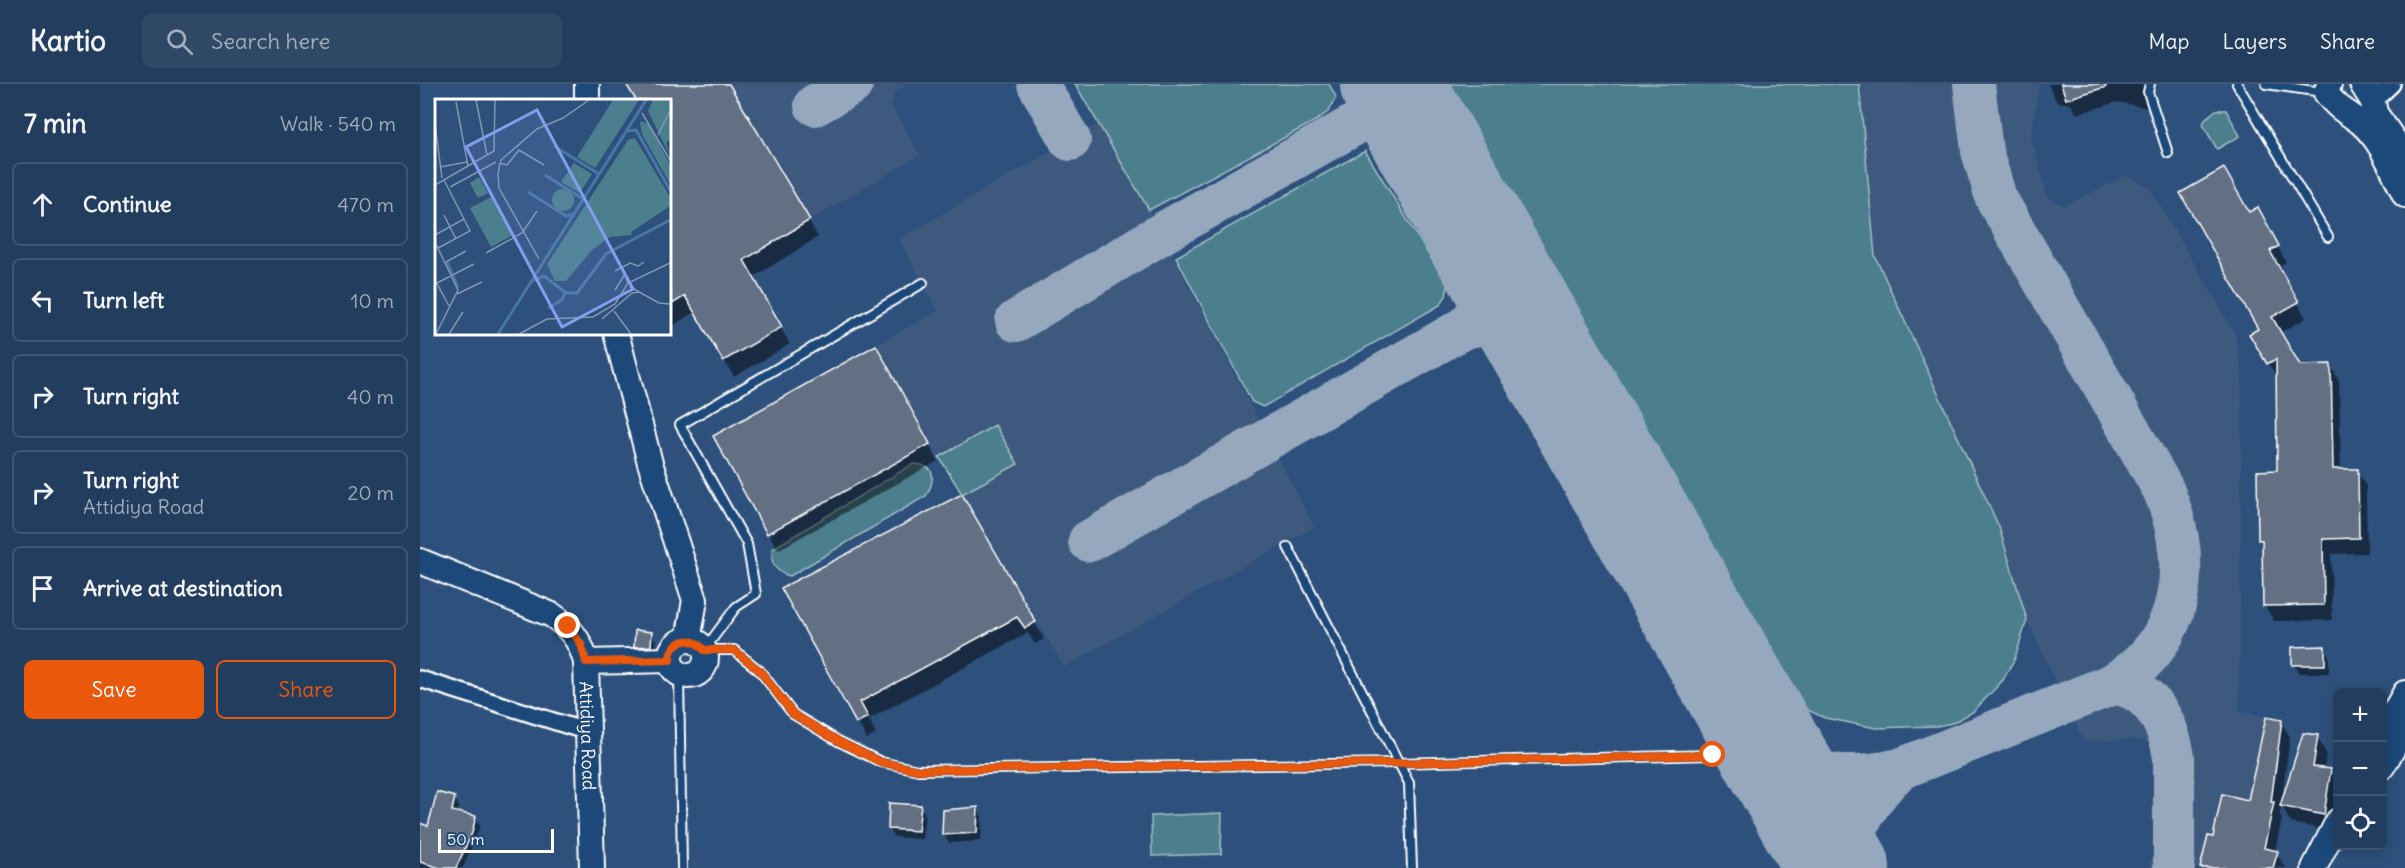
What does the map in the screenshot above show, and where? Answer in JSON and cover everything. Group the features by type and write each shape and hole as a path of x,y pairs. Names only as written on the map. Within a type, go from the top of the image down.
{"main road":[{"path":"586,99 587,84"},
{"path":"2328,88 2337,107 2362,124 2385,153 2405,195"},
{"path":"2368,93 2375,113 2405,156"},
{"path":"586,662 674,667 691,676 702,669 705,663 696,645 695,600 650,463 616,334"},
{"name":"Attidiya Road","path":"420,561 552,615 568,626 581,644 586,662 592,868"},
{"path":"674,667 672,649 676,644 696,645"},
{"path":"2387,725 2405,693"},
{"path":"2387,759 2405,728"},
{"path":"2316,868 2333,830"},
{"path":"2316,868 2333,845"}],"street":[{"path":"2368,93 2392,84"},
{"path":"420,679 588,732"}],"lane":[{"path":"2150,84 2148,92 2168,153"},
{"path":"2237,84 2328,237"},
{"path":"2266,84 2328,88"},
{"path":"696,645 736,607 756,594 747,544 680,425 923,283"},
{"path":"1288,547 1410,783 1412,868"},
{"path":"696,645 734,650 760,671 793,714 838,741 880,762 918,770 1398,763 1713,755"},
{"path":"674,667 682,868"}],"shaded area":[{"path":"729,84 908,84 895,92 891,106 920,155 810,220"},
{"path":"1859,84 2039,84 2031,137 2047,196 2064,206 2126,176 2149,187 2235,333 2242,374 2239,711 2266,717 2248,800 2222,795 2213,837 2208,836 2200,868 2149,868 2172,746 2134,739 2084,741 2027,620 1999,527 1875,256"},
{"path":"1098,124 1149,210 1314,527 1064,667 963,494 1019,464 996,424 937,456 876,345 938,311 899,239"}],"green space":[{"path":"1075,84 1329,84 1336,97 1329,111 1317,120 1149,210"},
{"path":"1450,84 1859,84 1875,256 1999,527 2027,620 2015,658 2003,680 1973,712 1952,723 1937,726 1876,728 1825,718 1799,706"},
{"path":"2216,110 2226,110 2240,136 2217,149 2203,125 2205,119"},
{"path":"1365,151 1448,286 1446,296 1440,305 1263,407 1252,402 1176,257"},
{"path":"995,425 1018,464 962,494 939,457"},
{"path":"913,464 922,465 931,470 932,483 926,496 790,576 775,567 772,549"},
{"path":"1222,813 1221,854 1152,856 1151,816"}],"building":[{"path":"626,84 729,84 810,220 744,260 782,327 723,361 685,296 670,305 670,99 635,99"},
{"path":"2061,84 2105,84 2106,87 2066,99"},
{"path":"2224,168 2249,212 2258,207 2279,246 2270,251 2299,302 2272,317 2300,365 2331,364 2333,469 2358,469 2359,538 2323,539 2324,605 2263,606 2262,540 2258,540 2257,471 2277,470 2276,359 2267,364 2249,334 2258,329 2180,193"},
{"path":"876,345 930,444 767,534 713,436"},
{"path":"962,494 1036,622 1025,628 1017,617 860,702 868,717 856,723 781,588"},
{"path":"635,630 652,632 651,646 634,647"},
{"path":"2325,646 2325,665 2292,665 2292,647"},
{"path":"2266,717 2282,720 2271,802 2274,802 2264,848 2278,851 2273,868 2200,868 2208,836 2213,837 2222,794 2248,800"},
{"path":"2303,733 2318,735 2313,767 2331,769 2324,815 2280,806"},
{"path":"437,792 455,797 452,811 476,816 472,833 456,868 440,868 420,862 420,823 428,826"},
{"path":"889,803 921,805 918,831 888,829"},
{"path":"978,807 977,833 942,835 943,810"}],"taxiway":[{"path":"815,105 852,84"},
{"path":"1038,84 1070,140"},
{"path":"1851,868 1854,840 1864,813 1880,790 1900,769 2113,684 2137,667 2156,646 2169,623 2177,598 2180,571 2179,544 2173,516 2163,489 1996,198 1982,151 1974,84"},
{"path":"1016,321 1161,234 1400,99"},
{"path":"1089,541 1464,328 1480,309 1485,299 1488,269 1483,245"},
{"path":"1464,328 1490,325 1510,329 1520,334 1548,358"},
{"path":"2113,684 2126,686 2147,700 2156,709 2168,732 2174,757 2174,868"},
{"path":"1752,717 1786,751 1817,770 1852,775 1900,769"}],"runway":[{"path":"1392,84 1838,868"}],"route":[{"path":"568,626 581,644 586,662 670,660 670,654 676,644 688,640 695,641 704,650 734,650 760,671 793,714 838,741 880,762 918,770 1398,763 1713,755"}]}
